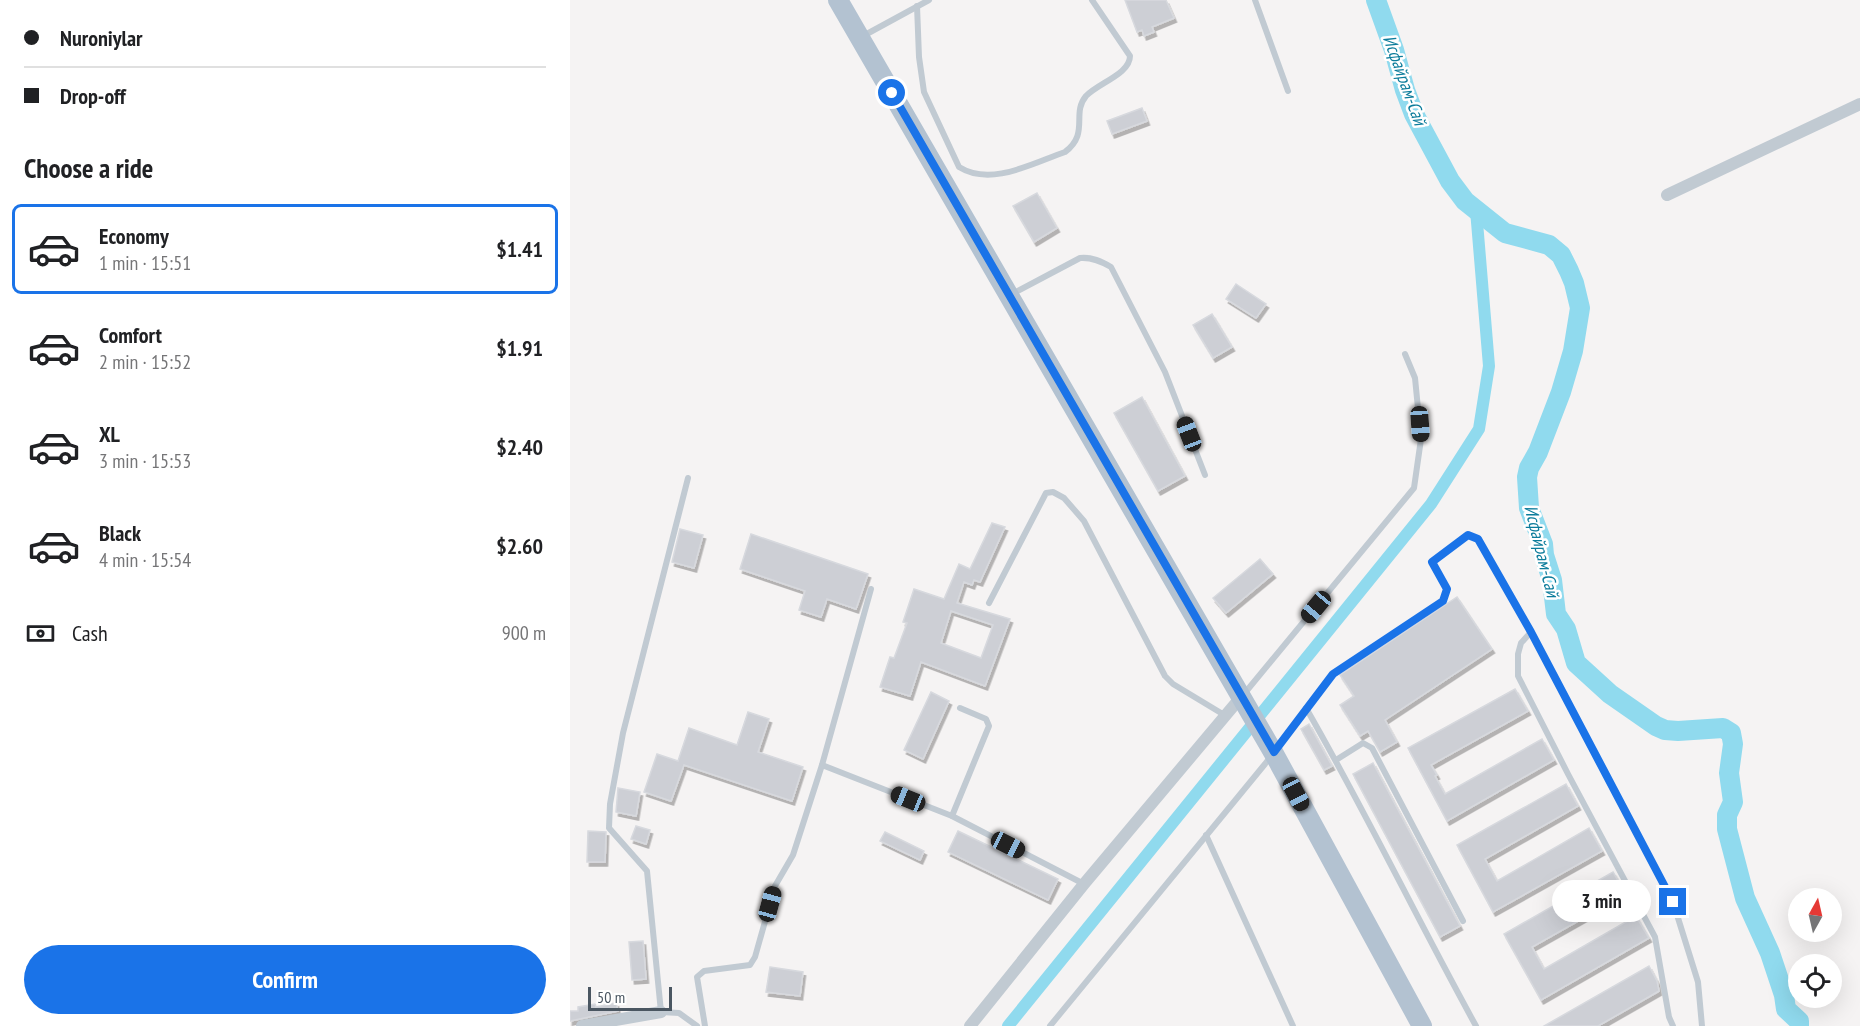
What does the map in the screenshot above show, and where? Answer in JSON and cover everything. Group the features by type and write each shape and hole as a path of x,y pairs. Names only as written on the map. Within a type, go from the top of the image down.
{"main road":[{"path":"838,0 1274,752 1422,1026"}],"street":[{"path":"1667,195 1860,104"},
{"path":"970,1026 1084,884 1241,697"},
{"path":"582,1026 661,1012"}],"lane":[{"path":"860,38 929,0"},
{"path":"917,6 919,57 924,92 959,167 970,174 982,175 1002,173 1065,152 1077,141 1080,110 1084,98 1126,69 1130,56 1092,0"},
{"path":"1255,0 1288,91"},
{"path":"1009,295 1080,258 1088,257 1102,261 1111,267 1165,372 1205,476"},
{"path":"1241,697 1414,488 1421,439 1415,378 1406,354"},
{"path":"688,478 623,733 610,804 609,828 647,871 661,1012 679,1013 697,1026"},
{"path":"988,603 1046,493 1053,492 1064,498 1084,521 1165,676 1173,684 1226,716"},
{"path":"1050,1026 1274,752 1333,674 1443,601 1447,589 1432,562 1468,535 1478,539 1531,632 1673,902 1698,982 1702,1026"},
{"path":"705,1026 697,977 704,970 750,965 755,957 775,886 793,855 822,765 872,589"},
{"path":"1531,632 1521,643 1518,676 1655,937 1673,1026"},
{"path":"952,816 990,726 987,719 960,708"},
{"path":"1306,708 1336,760 1476,1026"},
{"path":"1336,760 1363,743 1372,748 1463,921"},
{"path":"822,765 952,816 1084,884"},
{"path":"1206,836 1293,1026"}],"building":[{"path":"1125,0 1166,0 1174,18 1152,27 1154,32 1144,36 1142,30 1137,32"},
{"path":"1142,108 1147,121 1112,134 1107,121"},
{"path":"1037,193 1057,228 1034,242 1013,206"},
{"path":"1236,284 1266,304 1256,318 1226,299"},
{"path":"1212,314 1232,347 1213,358 1193,325"},
{"path":"1142,397 1185,476 1158,491 1114,413"},
{"path":"992,523 1005,527 980,582 974,580 972,585 964,582 957,603 1010,619 985,686 921,662 910,696 880,687 890,657 894,658 907,623 903,622 914,589 944,599 959,564 970,569","holes":["951,611 993,625 981,658 941,643"]},
{"path":"680,529 703,535 694,568 672,562"},
{"path":"751,534 868,574 856,609 827,599 821,617 799,610 805,591 740,569"},
{"path":"1260,559 1273,574 1226,613 1213,598"},
{"path":"1457,597 1492,649 1385,720 1397,742 1380,752 1368,731 1360,736 1340,705 1354,696 1340,675"},
{"path":"1515,689 1528,711 1431,765 1437,775 1435,776 1445,794 1542,739 1554,760 1447,821 1408,748"},
{"path":"931,692 949,701 923,759 904,750"},
{"path":"748,712 769,719 758,752 803,767 792,801 684,765 671,801 644,792 657,754 678,761 689,728 737,745"},
{"path":"1309,724 1332,766 1324,770 1301,729"},
{"path":"1373,763 1460,926 1440,937 1353,774"},
{"path":"1566,784 1578,806 1485,859 1497,881 1589,828 1602,851 1493,912 1457,845"},
{"path":"618,788 640,792 636,816 616,812"},
{"path":"636,826 650,830 646,844 631,839"},
{"path":"588,831 606,832 605,862 587,862"},
{"path":"958,831 1058,879 1048,900 948,852"},
{"path":"885,832 924,851 920,860 880,841"},
{"path":"1613,872 1626,894 1532,947 1544,969 1636,916 1649,938 1541,1000 1504,934"},
{"path":"643,941 646,979 632,980 629,942"},
{"path":"1649,966 1657,981 1659,991 1598,1026 1544,1026"},
{"path":"770,967 803,972 800,996 766,992"},
{"path":"616,1003 618,1011 570,1021 570,1011 578,1011 578,1007 595,1004 596,1007"}],"waterway":[{"name":"Исфайрам-Сай","path":"1376,0 1414,114 1450,181 1465,201 1505,233 1549,245 1561,255 1574,283 1580,308 1573,351 1561,392 1527,477 1529,508 1543,544 1552,580 1556,614 1566,629 1576,663 1610,694 1656,726 1665,730 1678,731 1723,728 1731,733 1733,744 1729,773 1733,802 1727,815 1727,829 1745,898 1770,953 1784,995 1786,1009 1799,1021 1799,1026"},
{"path":"1008,1026 1431,504 1479,429 1489,366 1476,210"}],"route":[{"path":"892,93 1274,752 1333,674 1443,601 1447,589 1432,562 1468,535 1478,539 1531,632 1673,902"}]}
